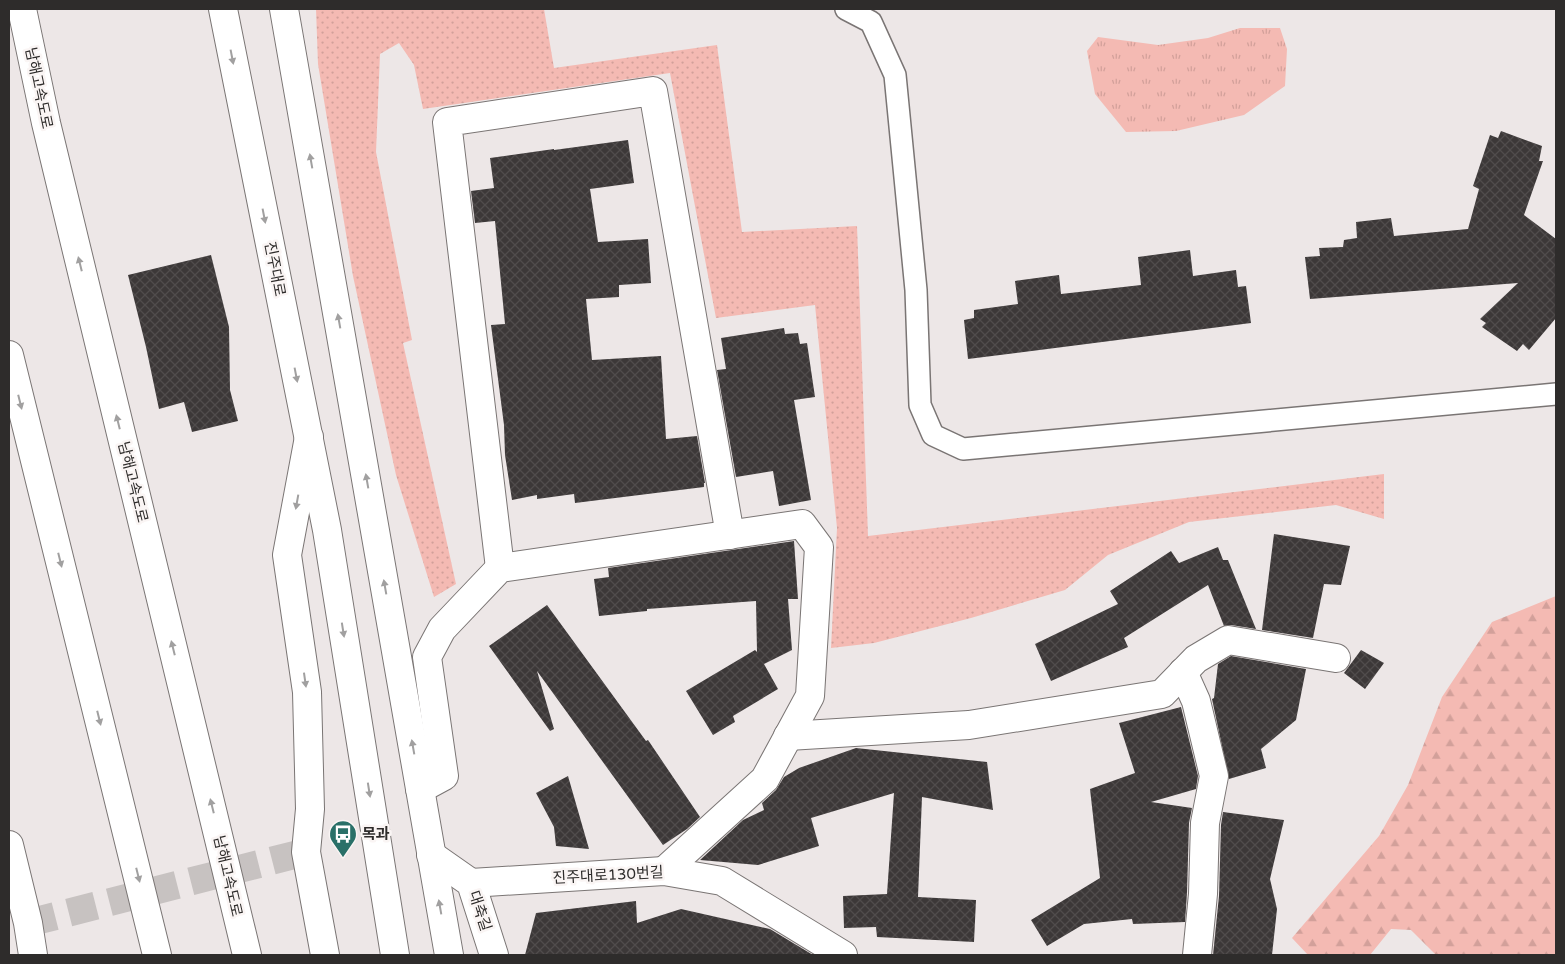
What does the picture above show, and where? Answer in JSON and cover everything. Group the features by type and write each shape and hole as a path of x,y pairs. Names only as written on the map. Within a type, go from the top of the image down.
{"main road":[{"name":"남해고속도로","path":"22,9 46,123 247,955"},
{"name":"진주대로","path":"223,9 327,530 395,955"},
{"path":"284,9 449,955"},
{"path":"500,568 447,122 654,91 730,535"},
{"path":"9,355 157,955"},
{"path":"309,437 287,555 307,692 310,809 316,850 325,955"},
{"path":"420,789 444,776 427,657 442,629 500,568 802,524 819,547 810,696 765,779 664,871"},
{"path":"788,736 969,726 1162,694 1196,659 1228,640 1336,658"},
{"path":"1183,672 1196,701 1214,776 1205,823 1203,894 1197,955"},
{"path":"9,845 19,928 33,955"},
{"name":"대축길","path":"432,856 471,883 494,955"},
{"name":"진주대로130번길","path":"471,883 664,871 722,881 843,955"}],"lane":[{"path":"846,9 871,22 895,75 916,290 920,404 933,435 963,449 1556,394"}],"green space":[{"path":"316,9 544,9 554,68 717,45 742,232 857,226 868,536 1384,474 1384,519 1336,505 1189,522 1108,555 1065,590 971,618 874,643 831,648 837,528 815,305 716,318 670,73 423,109 414,65 399,43 380,54 376,152 412,340 403,343 456,584 434,597 396,475 353,276 318,64"},
{"path":"1240,28 1280,28 1287,49 1285,86 1244,115 1176,131 1126,132 1095,94 1087,51 1098,37 1158,45 1208,38"},
{"path":"1556,596 1556,955 1436,955 1411,930 1391,929 1370,955 1308,955 1292,938 1379,836 1408,785 1442,697 1492,622"}],"building":[{"path":"1501,131 1542,146 1539,161 1543,161 1524,215 1556,239 1556,318 1529,350 1523,344 1517,351 1482,327 1486,323 1480,319 1518,283 1310,299 1305,257 1320,256 1319,248 1343,247 1344,240 1357,238 1356,222 1391,218 1394,236 1468,229 1479,189 1473,186 1490,135 1498,138"},
{"path":"628,140 634,183 590,189 598,242 648,239 651,283 619,285 619,297 586,299 592,360 661,356 666,439 697,436 705,483 704,487 575,503 574,494 537,499 537,495 512,500 505,455 504,425 491,325 505,324 495,221 475,223 471,191 494,188 490,158"},
{"path":"1190,250 1193,276 1236,270 1238,287 1246,286 1251,323 968,359 964,320 974,318 974,310 1018,304 1015,281 1059,275 1061,294 1141,285 1138,257"},
{"path":"211,255 229,327 230,390 238,421 192,432 184,402 159,409 128,275"},
{"path":"784,328 785,334 798,333 800,344 807,343 815,397 794,400 811,500 779,506 773,471 736,477 717,370 726,369 721,338"},
{"path":"1274,534 1350,546 1341,585 1324,584 1313,638 1262,630"},
{"path":"794,541 798,599 788,599 792,650 764,664 778,689 733,716 735,722 713,735 686,691 755,650 757,652 756,601 647,609 647,611 599,616 594,579 609,577 608,568"},
{"path":"1218,547 1223,560 1228,560 1256,629 1231,625 1224,626 1208,585 1124,638 1128,647 1051,681 1035,644 1118,604 1110,591 1171,551 1179,563"},
{"path":"547,605 646,741 648,740 700,817 687,829 663,845 537,671 554,729 550,731 489,646"},
{"path":"1361,650 1384,663 1365,689 1344,673"},
{"path":"1231,656 1306,669 1296,720 1261,749 1266,768 1229,779 1212,699 1214,698 1218,664"},
{"path":"1181,707 1198,776 1196,789 1151,802 1192,808 1189,823 1185,922 1133,924 1132,919 1084,924 1047,946 1031,920 1100,878 1090,789 1135,773 1119,723"},
{"path":"856,748 987,762 993,810 922,797 918,897 976,900 974,942 877,937 876,927 844,928 843,896 887,894 894,793 811,818 819,846 758,865 700,860 743,820 764,810 762,803 776,790 784,777 799,768"},
{"path":"568,776 589,849 556,846 554,827 536,793"},
{"path":"1223,812 1284,820 1270,879 1277,909 1272,955 1213,955 1219,896"},
{"path":"636,901 637,923 681,909 770,929 813,955 525,955 536,913"}],"tunnel":[{"path":"28,923 306,852"}],"place":[{"name":"목과","path":"343,858"}]}
